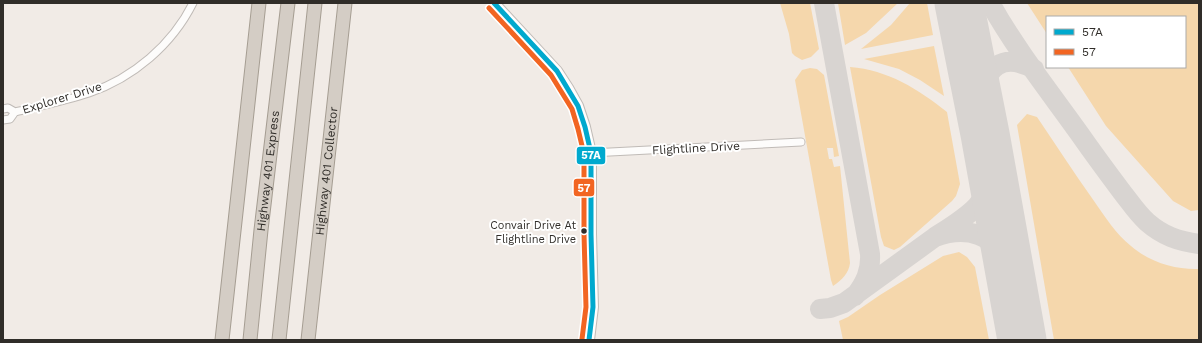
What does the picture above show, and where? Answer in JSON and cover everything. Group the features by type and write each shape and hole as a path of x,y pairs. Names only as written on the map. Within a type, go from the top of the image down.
{"highway":[{"path":"222,340 259,3"},
{"name":"Highway 401 Express","path":"250,340 288,3"},
{"path":"279,340 315,3"},
{"name":"Highway 401 Collector","path":"308,340 345,3"}],"street":[{"name":"Explorer Drive","path":"3,120 10,119 15,112 90,92 118,80 142,66 179,26 193,3"},
{"path":"494,3 557,71 578,106 589,143 591,153 593,307 589,340"},
{"name":"Explorer Drive","path":"3,109 8,108 15,112"},
{"name":"Flightline Drive","path":"591,153 801,142"}],"shaded area":[{"path":"780,3 810,3 819,49 811,57 802,60 792,53 789,34"},
{"path":"838,3 898,3 866,33 845,45"},
{"path":"910,3 927,3 933,35 861,49 891,25"},
{"path":"1027,3 1199,3 1199,210 1191,211 1173,201 1106,126 1069,68 1186,68 1186,16 1046,16 1046,32"},
{"path":"934,46 944,96 920,80 899,69 864,59"},
{"path":"850,67 890,76 914,88 947,112 960,184 956,196 900,247 894,250 884,246 881,237"},
{"path":"810,68 817,69 824,75 839,156 834,157 833,148 827,148 829,159 832,159 834,167 840,166 850,263 844,276 833,286 795,80 802,70"},
{"path":"1027,114 1037,117 1107,219 1116,231 1138,252 1163,264 1181,268 1199,269 1199,340 1054,340 1017,125"},
{"path":"959,252 967,257 975,267 989,340 843,340 839,321 848,317 880,295 943,256"}],"taxiway":[{"path":"824,3 870,254 867,276 855,296"},
{"path":"990,3 1010,36 1033,69 1105,170 1140,215 1153,227 1165,234 1184,241 1199,244"},
{"path":"978,100 986,79 991,71 1004,62 1022,64 1034,69"},
{"path":"976,99 988,167 988,183 986,191 977,206 968,215 935,237 958,232 969,233 978,235 988,240 995,246 1002,255 1007,267 1020,337"},
{"path":"820,309 830,308 844,303 935,237"}],"runway":[{"path":"959,3 985,134 1022,340"}],"transit line":[{"name":"57A","path":"494,3 557,71 578,106 585,127 591,153 593,307 589,340"},
{"name":"57","path":"489,8 551,75 572,109 578,129 584,154 586,307 582,339"}],"place":[{"name":"Convair Drive At Flightline Drive","path":"584,231"}]}
